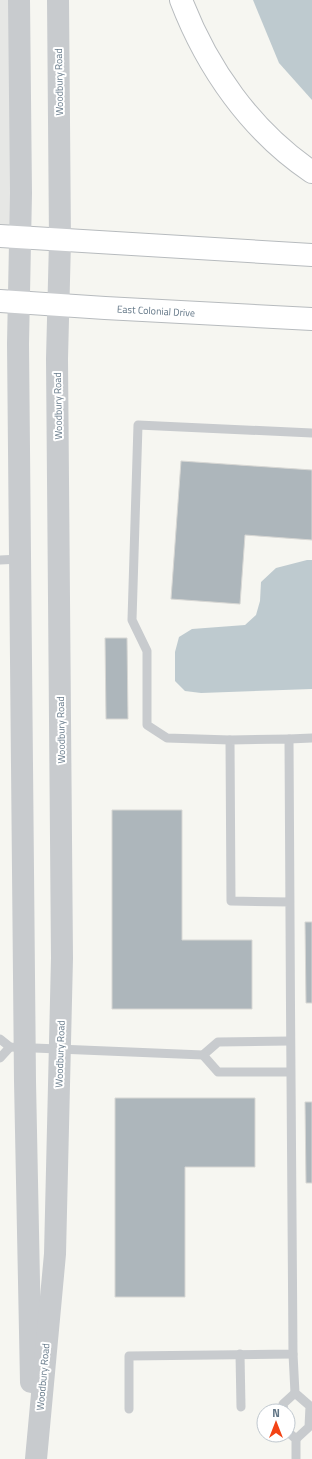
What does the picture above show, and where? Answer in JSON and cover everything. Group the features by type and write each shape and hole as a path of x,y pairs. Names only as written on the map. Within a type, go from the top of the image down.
{"highway":[{"path":"182,0 202,48 223,82 248,113 280,147 312,172"},
{"path":"10,237 312,255"},
{"name":"East Colonial Drive","path":"9,302 312,319"}],"street":[{"name":"Woodbury Road","path":"20,0 10,237 10,559 18,1047 32,1459"},
{"name":"Woodbury Road","path":"36,1459 55,1254 62,950 58,305 60,241 58,0"}],"lane":[{"path":"312,433 138,425 132,620 147,651 147,725 167,738 230,740 312,738"},
{"path":"289,738 289,1072 293,1354 295,1393 310,1406 309,1427 296,1438"},
{"path":"230,740 231,901 290,902"},
{"path":"0,1039 18,1047 203,1055 218,1042 289,1041"},
{"path":"0,1058 18,1047"},
{"path":"203,1055 218,1072 289,1072"},
{"path":"240,1354 241,1407"},
{"path":"129,1409 130,1356 293,1354"},
{"path":"284,1403 295,1393"},
{"path":"296,1443 296,1459"}],"shaded area":[{"path":"0,0 11,0 13,230 0,229"},
{"path":"253,0 312,0 312,100 279,63"},
{"path":"312,560 312,689 201,693 185,691 175,681 175,652 179,637 192,629 245,625 256,615 260,601 261,582 276,568"}],"building":[{"path":"181,461 312,470 312,540 245,535 240,604 171,599"},
{"path":"105,638 127,638 128,719 106,719"},
{"path":"112,810 182,810 182,940 252,940 252,1009 112,1009"},
{"path":"305,922 312,922 312,1003 306,1003"},
{"path":"115,1098 255,1098 255,1167 185,1167 185,1297 115,1297"},
{"path":"305,1102 312,1102 312,1183 306,1183"}]}
